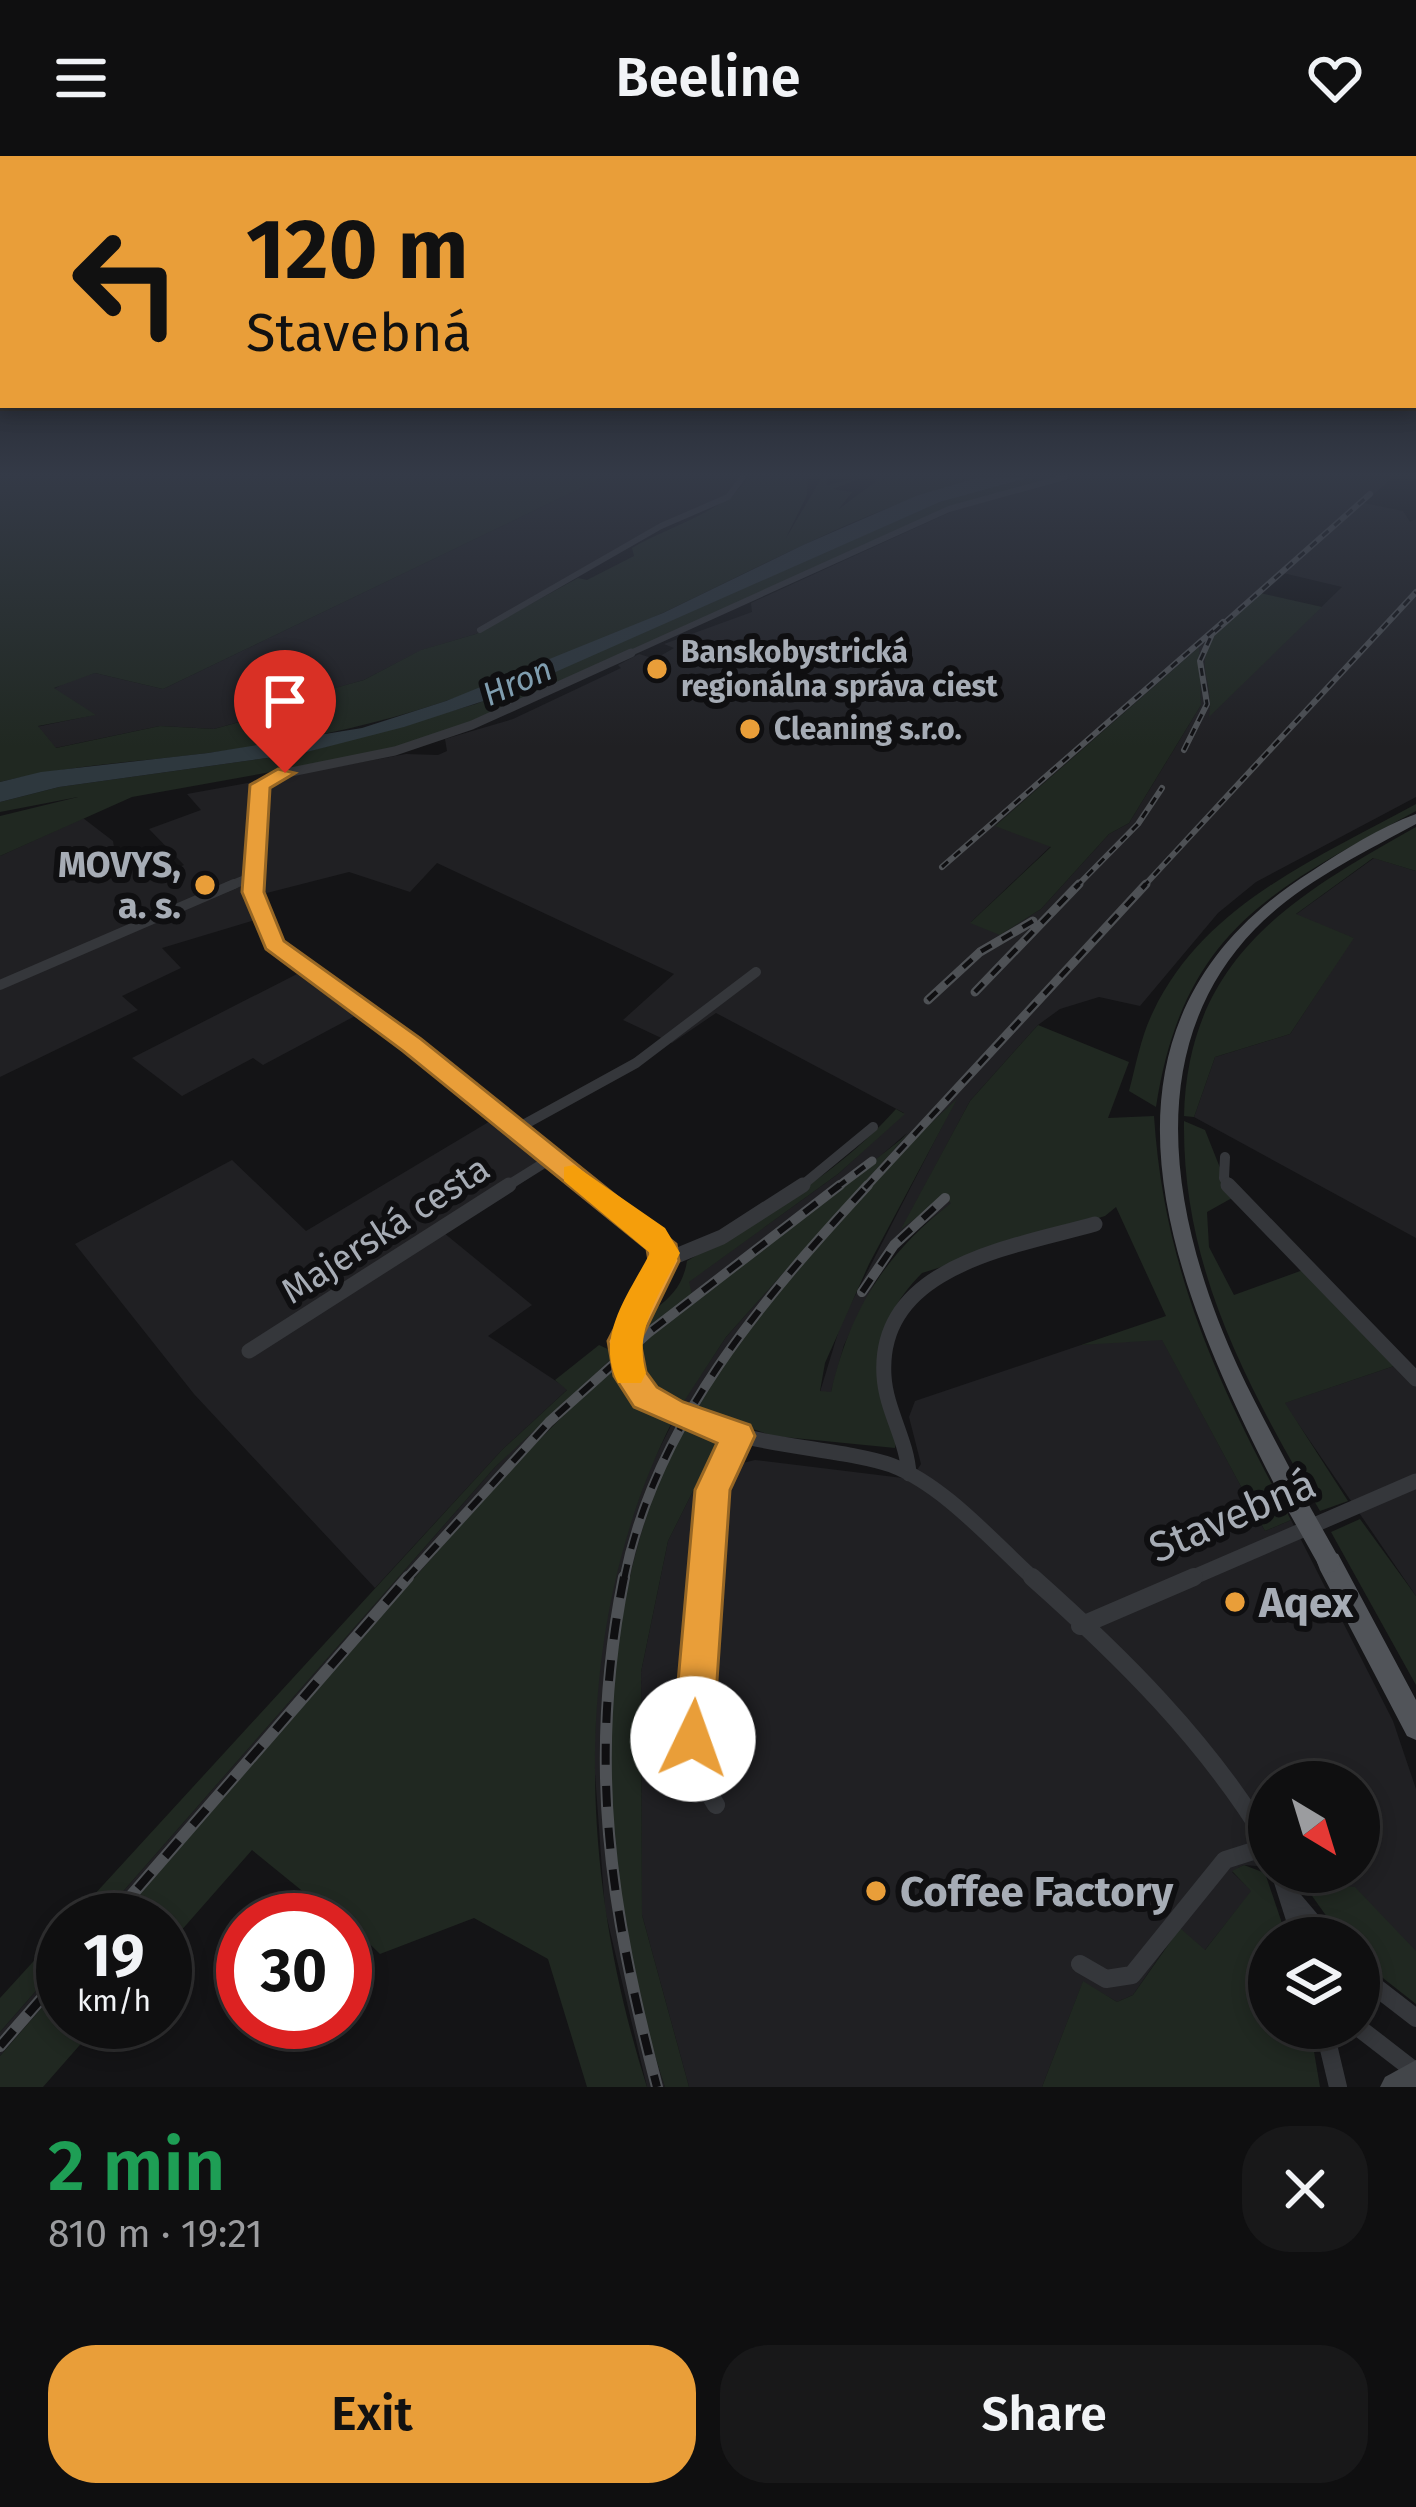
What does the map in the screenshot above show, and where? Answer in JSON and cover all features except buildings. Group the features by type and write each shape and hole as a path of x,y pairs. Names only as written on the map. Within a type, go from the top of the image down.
{"main road":[{"path":"1416,818 1308,880 1244,931 1195,1004 1169,1095 1168,1141 1178,1221 1204,1315 1293,1498 1416,1727"}],"street":[{"path":"480,630 589,567"},
{"name":"Majerská cesta","path":"664,1261 655,1236 279,949 256,905 260,785 268,778 434,739 820,567"},
{"path":"0,985 254,876"},
{"name":"Majerská cesta","path":"516,1129 636,1063 756,972"},
{"path":"873,1127 755,1219 698,1251 664,1261 627,1329 624,1353 631,1376 646,1397 671,1412 738,1436 859,1456 909,1474 1080,1626 1225,1772 1248,1810"},
{"path":"1225,1157 1224,1178 1232,1192 1416,1379"},
{"name":"Majerská cesta","path":"249,1351 552,1158"},
{"path":"909,1474 909,1454 883,1374 886,1348 908,1297 938,1274 1095,1224"},
{"path":"716,1805 692,1766 699,1613 712,1490 738,1436"},
{"name":"Stavebná","path":"1080,1626 1416,1481"},
{"path":"1080,1964 1106,1978 1132,1975 1225,1860 1248,1852"},
{"path":"1289,1894 1295,1917"},
{"path":"1289,1894 1308,1917"},
{"path":"1380,1990 1416,2018"},
{"path":"1380,2045 1416,2073 1396,2087"},
{"path":"1329,2049 1338,2087"}],"shaded area":[{"path":"0,567 417,567 163,689 95,673 54,688 96,715 38,726 56,748 160,726 214,729 327,698 324,691 364,680 421,650 476,634 578,578 587,580 612,567 758,567 556,660 411,712 267,744 0,782"},
{"path":"417,567 594,567 476,634 422,650 364,680 325,691 328,697 214,729 160,726 55,748 36,727 94,715 52,690 70,680 95,673 163,689"},
{"path":"790,567 815,567 483,718 382,752 132,797 0,856 0,816 78,797 0,812 0,802 59,787 303,753 476,704"},
{"path":"830,567 1416,567 1416,797 1256,882 1218,913 1140,1006 1099,997 1060,1009 1038,1025 970,1101 904,1225 942,1196 952,1203 907,1237 883,1266 844,1345 831,1392 820,1392 841,1323 954,1103 808,1257 738,1341 696,1404 661,1470 636,1557 616,1659 650,2041 665,2087 647,2087 605,1910 594,1760 598,1659 619,1555 650,1467 684,1400 726,1337 907,1133 811,1216 635,1348 561,1414 141,1893 122,1893 495,1467 553,1409 692,1295 688,1282 838,1174 904,1113 716,1013 672,1043 623,1020 674,974 437,863 410,892 349,872 243,899 255,920 162,948 181,968 122,996 138,1010 0,1077 0,856 83,818 113,841 115,853 150,879 184,865 149,829 201,810 187,794 406,754 438,755 447,751 445,739 513,719 621,668 618,665 639,654 655,659 674,648 664,644 752,612 751,603","holes":["1283,573 1342,587 1210,715 1219,629","1197,649 1201,705 1129,823 1109,834 1041,909 1000,934 971,922 1051,846 996,825"]},
{"path":"1260,593 1322,607 1209,717 1205,657 1209,645 1223,625"},
{"path":"1199,647 1201,705 1129,823 1109,834 1041,909 1000,935 970,923 1051,847 995,826"},
{"path":"1416,804 1416,811 1318,865 1242,922 1212,957 1188,997 1169,1047 1156,1107 1129,1091 1153,1012 1175,974 1202,942 1267,888"},
{"path":"1416,827 1416,871 1373,858 1296,914 1354,938 1290,1034 1215,1057 1194,1117 1184,1116 1190,1061 1204,1014 1226,973 1289,907"},
{"path":"1374,858 1416,871 1416,1238 1194,1117 1215,1057 1290,1034 1353,938 1295,915"},
{"path":"297,974 355,1016 263,1065 253,1058 182,1096 132,1058"},
{"path":"1038,1025 1129,1062 1108,1118 1154,1116 1169,1225 1182,1276 1218,1373 1291,1520 1265,1531 1162,1340 1081,1345 1166,1316 1116,1207 1105,1216 922,1273 901,1298 885,1341 897,1422 895,1448 774,1436 693,1410 779,1287 886,1167 957,1099 869,1264 825,1363 820,1391 831,1392 848,1335 873,1286 907,1243 951,1203 944,1198 901,1229 970,1101"},
{"path":"896,1109 905,1114 838,1174 689,1282 692,1294 632,1341 643,1321 677,1288 687,1261 824,1174"},
{"path":"492,1120 552,1163 444,1233 532,1305 488,1336 568,1389 502,1450 375,1588 194,1394 75,1244 232,1160 306,1231"},
{"path":"1184,1121 1205,1130 1232,1198 1207,1212 1209,1247 1234,1295 1303,1270 1397,1365 1285,1403 1348,1501 1320,1511 1268,1419 1224,1325 1194,1227"},
{"path":"908,1134 726,1337 679,1409 655,1391 638,1368 635,1348"},
{"path":"1162,1339 1265,1531 1291,1520 1393,1721 1416,1789 1416,1986 1380,1956 1380,1917 1341,1917 1320,1893 1380,1893 1380,1761 1248,1761 1248,1865 1232,1872 1250,1893 1204,1951 1179,1928 1133,1995 1117,2002 1083,1982 1042,2087 689,2087 642,1915 641,1672 668,1541 702,1473 755,1460 911,1479 921,1464 909,1417 915,1401 1081,1345"},
{"path":"599,1345 612,1351 610,1360 495,1467 122,1893 96,1893 502,1450 567,1390 555,1380"},
{"path":"614,1365 637,1402 673,1420 639,1499 615,1581 601,1664 595,1749 597,1835 607,1920 647,2087 587,2087 548,1959 474,1918 380,1954 372,1946 372,1893 305,1893 252,1850 192,1918 192,1893 140,1893 504,1475"},
{"path":"1397,1365 1416,1385 1416,1596 1284,1403"},
{"path":"685,1425 714,1435 720,1452 712,1470 702,1473 668,1541 641,1672 642,1915 689,2087 665,2087 625,1925 610,1753 615,1667 629,1582 652,1501"},
{"path":"1360,1519 1416,1596 1416,1685 1331,1532"},
{"path":"1248,1867 1248,1888 1232,1871"},
{"path":"1249,1893 1272,1893 1280,1917 1248,1917 1248,2049 1314,2049 1320,2087 1042,2087 1083,1981 1117,2002 1133,1995 1180,1928 1205,1950"},
{"path":"1310,1893 1361,1893 1416,1951 1416,2004 1380,1976 1380,1917 1327,1917"},
{"path":"36,1959 36,1991 0,2032 0,1998"},
{"path":"36,1991 36,2014 0,2056 0,2032"},
{"path":"36,2014 36,2049 76,2049 43,2087 0,2087 0,2056"}],"water":[{"name":"Hron","path":"757,567 793,567 508,693 404,727 303,753 59,787 0,802 0,782 41,772 208,753 362,728 446,701 663,613"}],"railway":[{"path":"1184,750 1207,704 1200,661 1212,634 1287,567"},
{"path":"1143,887 1416,592"},
{"path":"942,867 1223,622"},
{"path":"1076,887 1138,824 1162,788"},
{"path":"975,992 1079,884"},
{"path":"865,1188 1146,884"},
{"path":"928,1000 980,952 1033,921"},
{"path":"840,1185 872,1161"},
{"path":"405,1580 549,1422 648,1333 840,1185"},
{"path":"836,1188 840,1185"},
{"path":"624,1580 660,1468 687,1416 753,1319 868,1185"},
{"path":"862,1292 894,1245 945,1198"},
{"path":"133,1893 408,1577"},
{"path":"624,1577 607,1710 609,1834 627,1957 657,2087"},
{"path":"0,2046 36,2005"}],"slow traffic":[{"path":"574,1174 655,1236 665,1253 627,1329 624,1353 630,1373"}],"place":[{"name":"Banskobystrická regionálna správa ciest","path":"657,669"},
{"name":"Cleaning s.r.o.","path":"750,729"},
{"name":"MOVYS, a. s.","path":"205,885"},
{"name":"Aqex","path":"1235,1602"},
{"name":"Coffee Factory","path":"876,1891"}],"route":[{"path":"285,773 260,785 253,892 274,944 412,1045 655,1236 665,1253 627,1329 624,1353 631,1376 646,1397 671,1412 738,1436 712,1490 699,1613 693,1739"}]}
